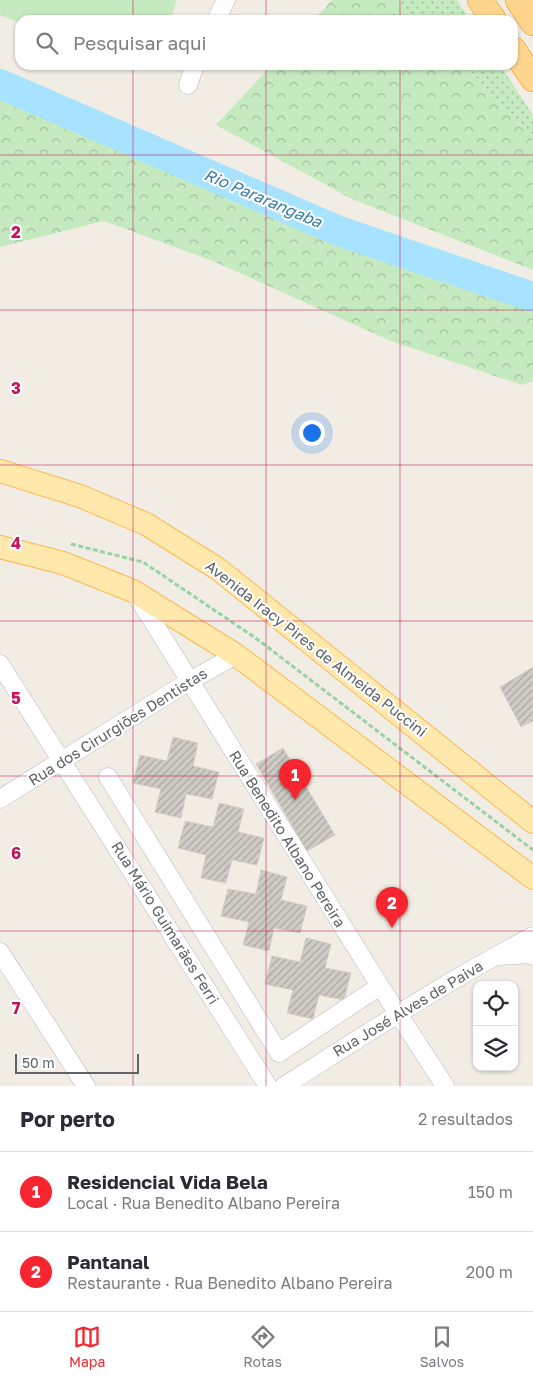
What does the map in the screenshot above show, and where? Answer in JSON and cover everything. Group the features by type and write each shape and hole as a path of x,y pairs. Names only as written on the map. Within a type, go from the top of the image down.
{"highway":[{"path":"480,0 490,15"},
{"path":"518,0 533,24"},
{"path":"518,56 533,79"}],"main road":[{"name":"Avenida Iracy Pires de Almeida Puccini","path":"0,470 80,496 146,524 218,569 533,822"},
{"path":"0,547 63,563 133,591 236,655 533,878"}],"street":[{"path":"218,15 226,0"},
{"path":"188,85 193,70"},
{"name":"Rua Benedito Albano Pereira","path":"133,591 188,682 445,1086"},
{"name":"Rua dos Cirurgiões Dentistas","path":"0,799 188,682 236,655"},
{"name":"Rua Mário Guimarães Ferri","path":"0,664 268,1086"},
{"path":"108,777 279,1053 380,986"},
{"name":"Rua José Alves de Paiva","path":"284,1086 398,1014 495,956 533,936"},
{"path":"0,952 86,1086"},
{"path":"495,956 530,954 533,956"}],"green space":[{"path":"0,0 177,0 172,15 15,15 15,21 0,15"},
{"path":"332,0 395,0 410,15 318,15"},
{"path":"395,0 457,0 467,15 410,15"},
{"path":"267,70 470,70 533,139 533,270 352,199 216,125"},
{"path":"470,70 503,70 533,115 533,139"},
{"path":"0,83 339,231 533,297 533,381 522,385 391,341 213,261 104,221 0,247"}],"building":[{"path":"533,667 533,721 521,727 500,687"},
{"path":"173,737 198,743 193,766 219,772 212,799 186,794 181,818 155,812 161,789 133,783 140,755 167,761"},
{"path":"283,748 335,835 307,851 256,764"},
{"path":"219,803 244,809 238,832 264,838 257,865 232,860 226,883 201,878 206,855 178,848 185,821 213,827"},
{"path":"261,870 287,877 281,900 307,906 300,933 274,928 269,951 243,945 249,922 221,916 228,889 256,894"},
{"path":"306,938 331,944 325,968 351,973 344,1000 319,995 313,1019 287,1013 293,990 265,984 272,956 300,962"}],"waterway":[{"name":"Rio Pararangaba","path":"0,84 339,231 533,297"}],"place":[{"name":"Residencial Vida Bela","path":"295,800"},
{"name":"Pantanal","path":"392,928"}]}
